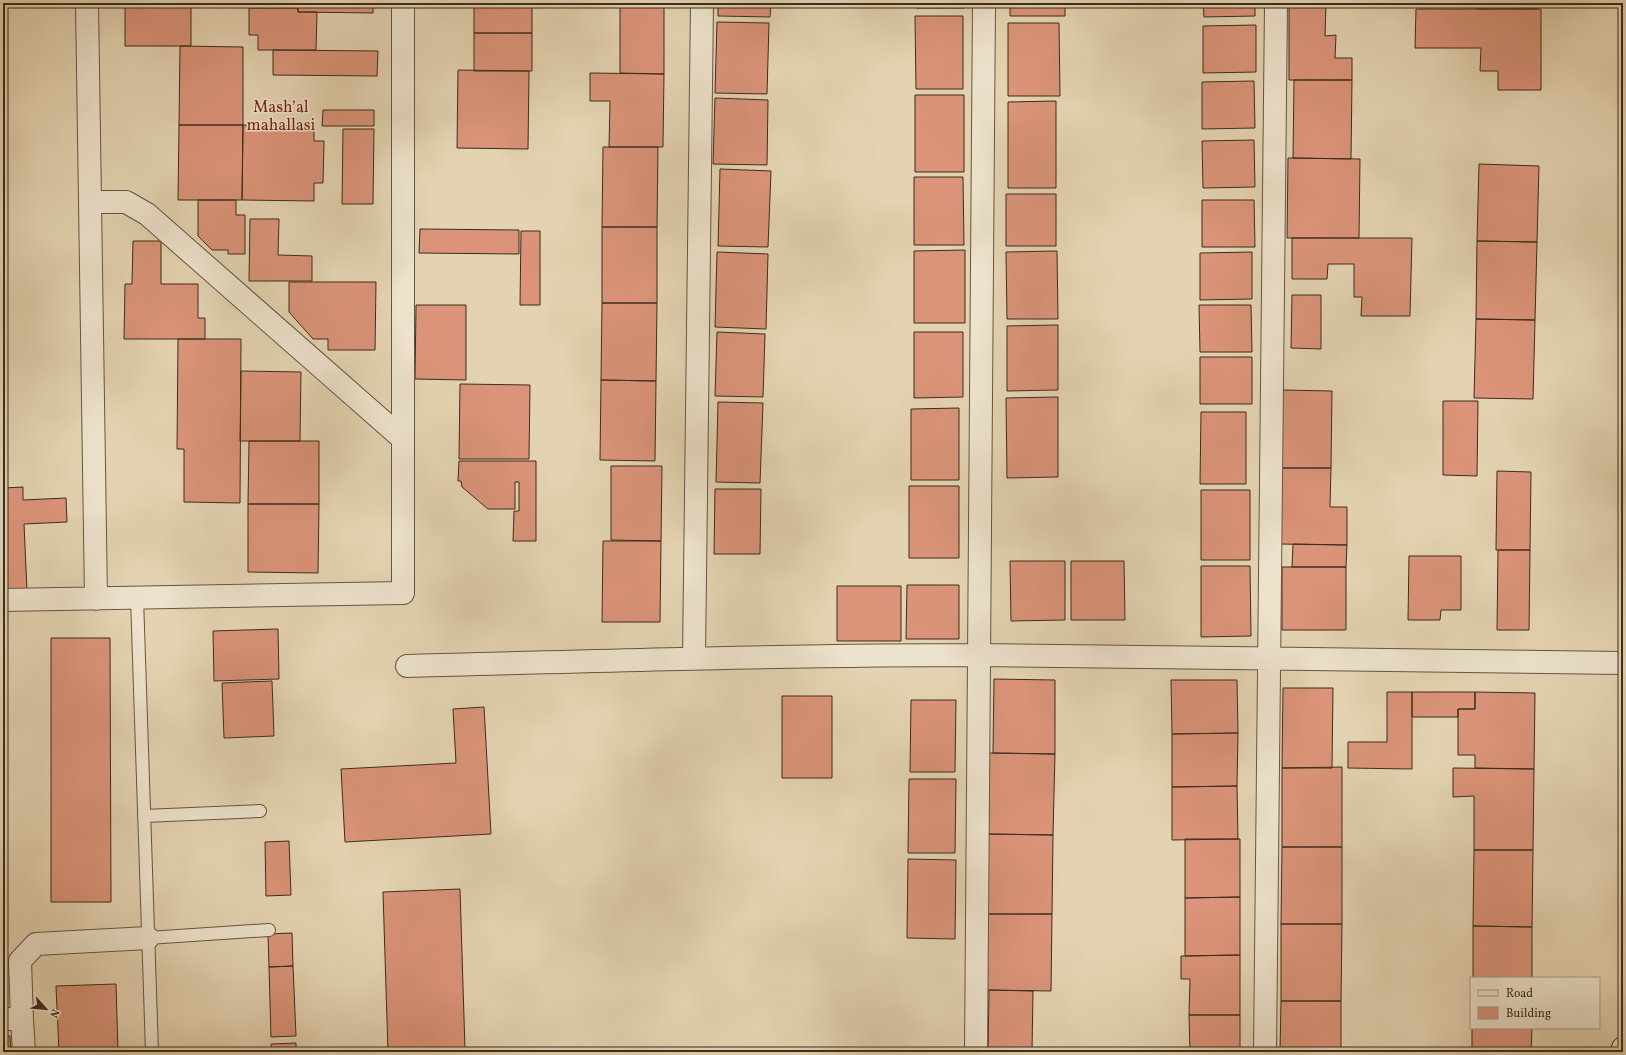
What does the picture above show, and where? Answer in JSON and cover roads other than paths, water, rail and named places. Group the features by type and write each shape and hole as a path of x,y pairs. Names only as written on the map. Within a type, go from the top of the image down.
{"street":[{"path":"87,3 96,599"},
{"path":"3,600 403,593 403,3"},
{"path":"694,658 702,3"},
{"path":"976,1052 984,3"},
{"path":"1264,1052 1276,3"},
{"path":"90,202 126,202 147,214 403,439"},
{"path":"407,666 694,658 979,655 1269,657 1623,663"},
{"path":"24,1052 13,1019 20,961 36,944 148,938"},
{"path":"1622,1052 1623,1048"}],"lane":[{"path":"137,598 152,1052"},
{"path":"144,816 260,810"},
{"path":"148,938 269,930"}],"district":[{"name":"Mashʼal mahallasi","path":"281,117"}]}
